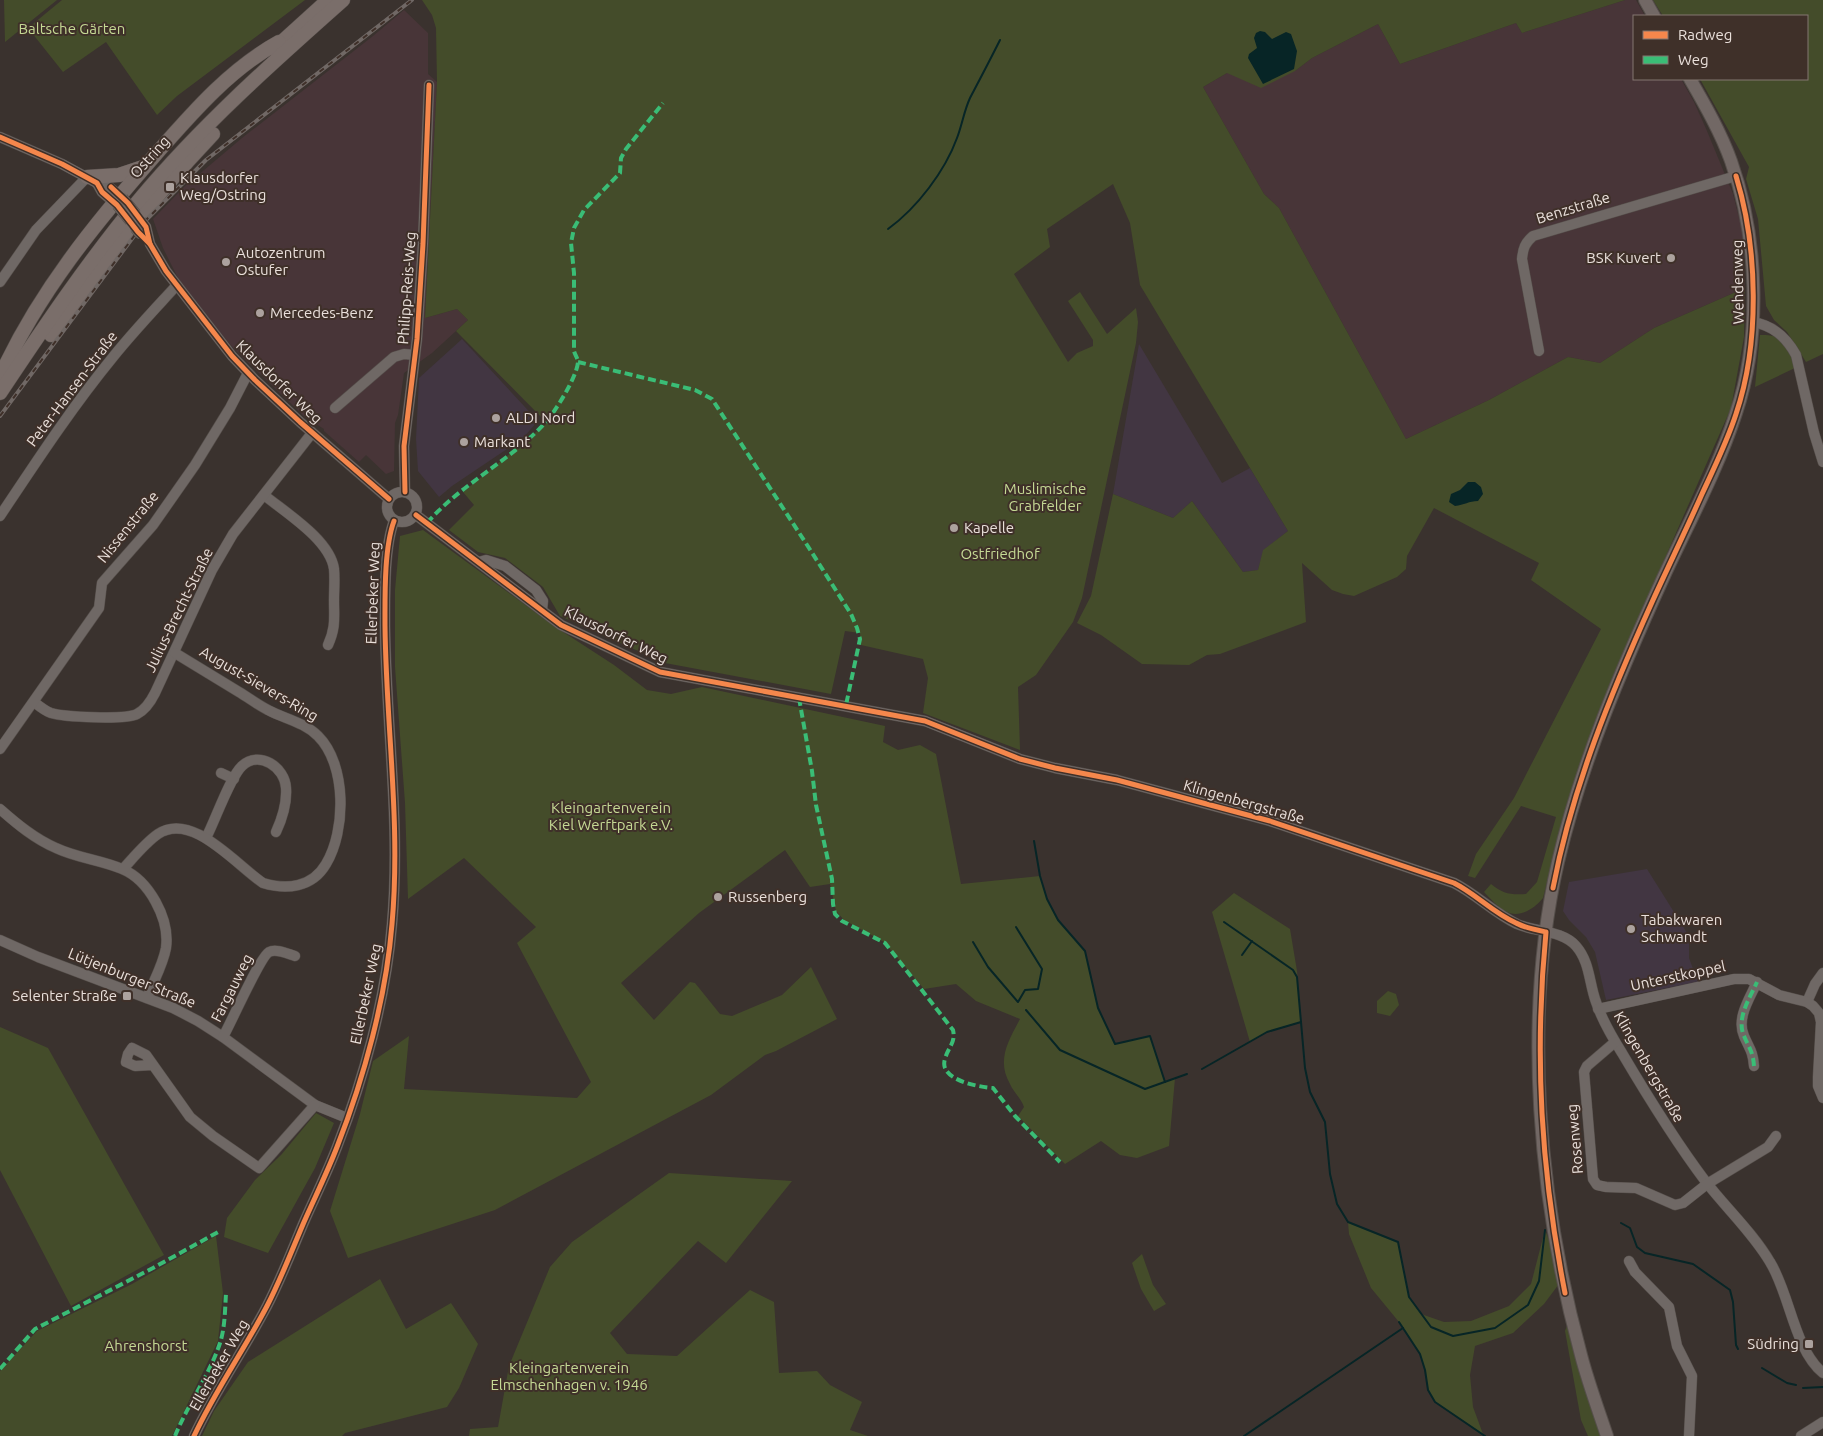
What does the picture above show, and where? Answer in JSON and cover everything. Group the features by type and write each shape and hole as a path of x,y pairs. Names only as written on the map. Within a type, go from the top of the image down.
{"highway":[{"name":"Ostring","path":"0,393 4,376 140,199 328,0"},
{"name":"Ostring","path":"285,45 343,0"},
{"path":"4,376 14,346 40,302 146,165 194,112 232,75 261,52 285,45"},
{"path":"4,376 30,361 92,277 167,183 273,69 285,45"},
{"path":"92,180 129,173 146,165"}],"main road":[{"path":"1645,0 1653,15"},
{"name":"Wehdenweg","path":"1606,1436 1581,1356 1565,1292 1550,1205 1540,1090 1540,1012 1546,932 1557,865 1583,773 1652,603 1721,452 1736,414 1743,389 1754,296 1747,220 1730,157 1709,112 1691,80"}],"street":[{"name":"Philipp-Reis-Weg","path":"406,492 404,446 415,356 423,244 429,85"},
{"name":"Klausdorfer Weg","path":"0,137 108,186 137,223 176,286 248,373 312,433 389,499"},
{"name":"Benzstraße","path":"1539,351 1522,259 1526,242 1533,236 1736,176"},
{"path":"0,282 36,230 92,180"},
{"name":"Peter-Hansen-Straße","path":"0,516 42,452 113,356 176,286"},
{"path":"1752,322 1764,324 1776,330 1790,344 1796,356 1814,433 1823,462"},
{"name":"Philipp-Reis-Weg","path":"335,408 394,358 404,354 415,356"},
{"name":"Nissenstraße","path":"0,749 99,608 102,583 153,525 195,465 230,408 248,373"},
{"name":"Julius-Brecht-Straße","path":"34,702 48,712 57,714 126,717 139,713 151,701 212,570 233,534 312,433"},
{"path":"406,492 416,500 418,508 416,515 406,522 394,521 388,511 389,499 396,493 406,492"},
{"path":"264,495 313,535 329,554 334,568 335,621 334,631 328,645"},
{"name":"Klausdorfer Weg","path":"416,515 561,625 660,672 925,721"},
{"name":"Ellerbeker Weg","path":"194,1436 214,1396 268,1303 336,1148 347,1118 375,1021 382,989 392,927 396,836 385,667 385,590 390,534 394,521"},
{"name":"August-Sievers-Ring","path":"123,869 136,854 159,834 168,829 186,828 193,830 206,838 262,883 286,887 297,886 307,882 323,870 335,848 340,821 339,778 333,758 319,737 309,728 267,710 175,653"},
{"name":"Klingenbergstraße","path":"925,721 1020,759 1117,780 1270,821 1454,883 1468,890 1515,923 1561,936 1575,944 1582,953 1588,968 1598,1009 1616,1042 1673,1138 1707,1184 1762,1249 1770,1262 1807,1353 1817,1368 1823,1373"},
{"path":"206,838 234,779 241,767 248,761 264,760 275,765 285,778 286,788 282,818 276,832"},
{"path":"221,773 234,779"},
{"path":"0,809 16,823 54,848 123,869 143,884 156,902 164,922 166,947 147,998"},
{"name":"Lütjenburger Straße","path":"0,940 38,957 147,998 198,1021 223,1037 315,1105 347,1118"},
{"name":"Fargauweg","path":"223,1037 267,954 275,950 295,956"},
{"path":"1823,973 1815,984 1807,1002 1819,1013 1821,1022 1818,1086 1823,1098"},
{"name":"Unterstkoppel","path":"1598,1009 1734,979 1749,979 1779,995 1807,1002"},
{"path":"1754,1066 1754,1055 1743,1034 1742,1022 1744,1012 1757,982"},
{"name":"Rosenweg","path":"1616,1042 1592,1060 1584,1072 1594,1182 1601,1186 1643,1190 1676,1205 1683,1203 1707,1184"},
{"path":"152,1066 190,1117 212,1136 259,1168 315,1105"},
{"path":"1707,1184 1768,1147 1776,1136"},
{"path":"1629,1261 1635,1272 1669,1307 1677,1346 1692,1376 1689,1436"},
{"path":"1801,1436 1823,1422"}],"shaded area":[{"path":"1625,0 1636,0 1644,15 1633,15 1633,80 1682,80 1694,102 1733,194 1742,229 1745,288 1654,328 1600,363 1568,357 1489,400 1406,439 1279,208 1264,194 1203,87 1227,73 1295,71 1312,58 1378,24 1400,64 1516,23 1522,33"},
{"path":"404,10 428,33 428,74 437,82 425,318 457,309 468,320 432,353 404,373 398,415 395,423 394,471 386,474 366,455 359,462 324,429 305,417 234,349 184,290 163,248 153,219 184,187 242,138"},
{"path":"462,339 538,421 522,439 452,486 439,497 418,471 416,439 419,378"},
{"path":"1139,344 1222,483 1250,468 1288,531 1264,550 1258,570 1243,572 1192,501 1173,518 1113,494"},
{"path":"1647,869 1689,936 1689,958 1698,982 1606,1000 1595,952 1586,937 1563,911 1569,882"}],"green space":[{"path":"4,0 57,0 5,42"},
{"name":"Baltsche Gärten","path":"62,0 305,0 177,96 157,115 106,42 63,72 28,28"},
{"path":"422,0 1625,0 1522,33 1516,23 1400,64 1378,24 1312,58 1295,71 1261,88 1227,73 1203,87 1264,194 1279,208 1406,439 1489,400 1568,357 1600,363 1654,328 1745,288 1744,337 1731,408 1617,667 1580,764 1563,819 1543,898 1526,912 1516,914 1510,913 1496,905 1484,892 1491,884 1507,893 1526,894 1537,882 1556,817 1521,806 1475,878 1468,876 1476,854 1514,798 1601,629 1531,580 1539,563 1434,508 1407,556 1406,569 1397,577 1354,596 1332,590 1302,563 1306,622 1220,654 1207,655 1189,665 1142,664 1101,635 1077,623 1091,596 1113,494 1173,518 1192,501 1243,572 1258,570 1263,550 1288,531 1140,285 1130,223 1113,184 1047,229 1050,247 1014,274 1068,362 1077,353 1093,346 1093,340 1068,301 1080,292 1107,334 1136,308 1138,322 1136,343 1082,598 1073,622 1036,675 1018,687 1020,750 923,713 928,678 923,659 861,645 860,633 845,631 831,694 665,663 560,616 543,587 505,558 478,552 449,530 474,505 463,492 547,423 456,331 468,320 457,309 425,318 437,82 436,28 432,15"},
{"path":"1653,0 1823,0 1823,354 1806,362 1787,332 1774,320 1766,306 1758,219 1746,179 1749,167 1701,80 1808,80 1808,15 1662,15"},
{"path":"1760,335 1768,335 1780,339 1790,353 1795,368 1755,387"},
{"name":"Kleingartenverein Kiel Werftpark e.V.","path":"423,530 557,628 614,665 647,690 671,694 702,687 885,726 883,742 898,750 920,745 936,754 961,884 1040,876 1047,899 1058,920 1085,951 1098,1008 1115,1044 1150,1036 1165,1081 1175,1078 1169,1146 1137,1158 1120,1155 1101,1141 1065,1164 1018,1116 1024,1107 1006,1075 1004,1058 1008,1042 1020,1019 976,1001 956,984 924,989 884,942 844,920 836,911 830,884 810,887 785,850 699,913 621,983 654,1020 690,982 695,983 720,1014 732,1016 782,995 811,967 837,1019 765,1055 711,1095 495,1210 348,1258 330,1211 360,1114 373,1061 409,1036 404,1089 577,1098 591,1082 517,943 536,927 464,858 408,899 405,803 395,667 395,590 400,536"},
{"path":"1234,893 1290,929 1297,971 1301,1022 1267,1032 1250,1042 1212,912"},
{"path":"1388,991 1396,994 1399,1005 1390,1016 1377,1013 1377,1001"},
{"path":"0,1027 48,1048 164,1255 71,1306 0,1170"},
{"path":"316,1113 334,1123 315,1168 268,1253 224,1237 227,1218 255,1180 281,1155"},
{"name":"Kleingartenverein Elmschenhagen v. 1946","path":"669,1173 792,1181 726,1263 698,1241 610,1333 627,1354 677,1356 750,1290 774,1302 779,1373 817,1371 830,1385 862,1402 850,1430 868,1436 469,1436 470,1429 498,1427 509,1366 550,1267 572,1242"},
{"path":"1348,1222 1398,1242 1409,1297 1421,1314 1444,1322 1471,1321 1509,1306 1531,1284 1545,1230 1551,1245 1559,1284 1544,1304 1513,1333 1475,1346 1470,1375 1473,1407 1483,1434 1435,1402 1428,1390 1420,1354 1399,1322 1371,1288 1349,1234"},
{"name":"Ahrenshorst","path":"216,1236 223,1293 218,1341 172,1436 0,1436 0,1371 37,1331 132,1284"},
{"path":"1142,1254 1153,1285 1166,1304 1154,1311 1141,1289 1132,1263"},
{"path":"380,1279 406,1329 451,1303 478,1344 459,1388 447,1407 345,1433 342,1436 202,1436 214,1411 248,1362"},
{"path":"1568,1323 1603,1436 1588,1436 1581,1420 1565,1331"}],"water":[{"path":"1260,31 1265,32 1272,39 1286,32 1291,34 1297,51 1294,69 1263,84 1248,58 1249,54 1257,48 1254,38 1256,33"},
{"path":"1468,482 1475,482 1481,487 1483,494 1478,501 1455,506 1449,502 1451,494 1460,490"}],"waterway":[{"path":"888,229 909,211 938,176 952,151 970,98 1000,40"},
{"path":"1034,841 1040,876 1047,899 1058,920 1085,951 1098,1008 1115,1044 1150,1036 1165,1082"},
{"path":"1224,922 1293,970 1297,977 1301,1022"},
{"path":"973,942 988,967 1018,1002 1025,990 1038,989 1042,969 1016,927"},
{"path":"1242,955 1252,941"},
{"path":"1026,1010 1060,1050 1145,1089 1187,1074"},
{"path":"1202,1069 1267,1032 1301,1022 1305,1068 1310,1092 1325,1122 1330,1174 1337,1204 1348,1222 1398,1242 1409,1297 1431,1327 1453,1336 1495,1328 1528,1305 1539,1281 1545,1230"},
{"path":"1621,1223 1630,1228 1637,1247 1645,1253 1693,1264 1730,1290 1738,1349"},
{"path":"1399,1322 1420,1354 1428,1390 1435,1402 1485,1436"},
{"path":"1244,1436 1403,1328"},
{"path":"1762,1368 1787,1383 1796,1385"},
{"path":"1803,1388 1823,1387"}],"railway":[{"path":"0,416 146,220 206,160 412,0"}],"marked path":[{"path":"427,523 455,496 531,437 545,423 560,403 574,376 578,362 574,351 574,273 571,243 574,228 584,210 620,173 621,158 626,149 663,103"},
{"path":"578,362 695,390 712,399 851,614 860,639 846,705"},
{"path":"799,698 816,805 832,879 835,914 842,921 885,943 953,1030 953,1042 946,1055 944,1066 948,1072 961,1081 993,1088 1015,1116 1060,1162"},
{"path":"1754,1066 1752,1053 1742,1029 1742,1022 1745,1008 1757,982"},
{"path":"0,1369 35,1329 220,1231"},
{"path":"175,1436 220,1343 224,1325 226,1293"}],"cycle path":[{"path":"405,492 404,446 417,339 423,244 429,85"},
{"path":"0,137 62,164 97,183 102,192 117,205 150,244"},
{"path":"1553,888 1571,814 1594,741 1622,670 1724,445 1744,386 1752,326 1752,264 1749,234 1736,176"},
{"path":"111,187 128,203 146,227 150,244 166,271 232,356 300,422 389,499"},
{"path":"416,515 561,625 660,672 925,721 1020,759 1117,780 1270,821 1454,883 1519,925 1546,932 1542,978 1540,1069 1542,1113 1550,1203 1565,1293"},
{"path":"194,1436 282,1275 347,1121 365,1066 379,1009 389,952 394,887 394,812 385,614 388,545 394,521"}],"place":[{"name":"Klausdorfer Weg/Ostring","path":"170,187"},
{"name":"BSK Kuvert","path":"1671,258"},
{"name":"Autozentrum Ostufer","path":"226,262"},
{"name":"Mercedes-Benz","path":"260,313"},
{"name":"ALDI Nord","path":"496,418"},
{"name":"Markant","path":"464,442"},
{"name":"Kapelle","path":"954,528"},
{"name":"Russenberg","path":"718,897"},
{"name":"Tabakwaren Schwandt","path":"1631,929"},
{"name":"Selenter Straße","path":"127,996"},
{"name":"Südring","path":"1809,1344"}],"park label":[{"name":"Muslimische Grabfelder","path":"1045,498"},
{"name":"Ostfriedhof","path":"1000,554"}]}
